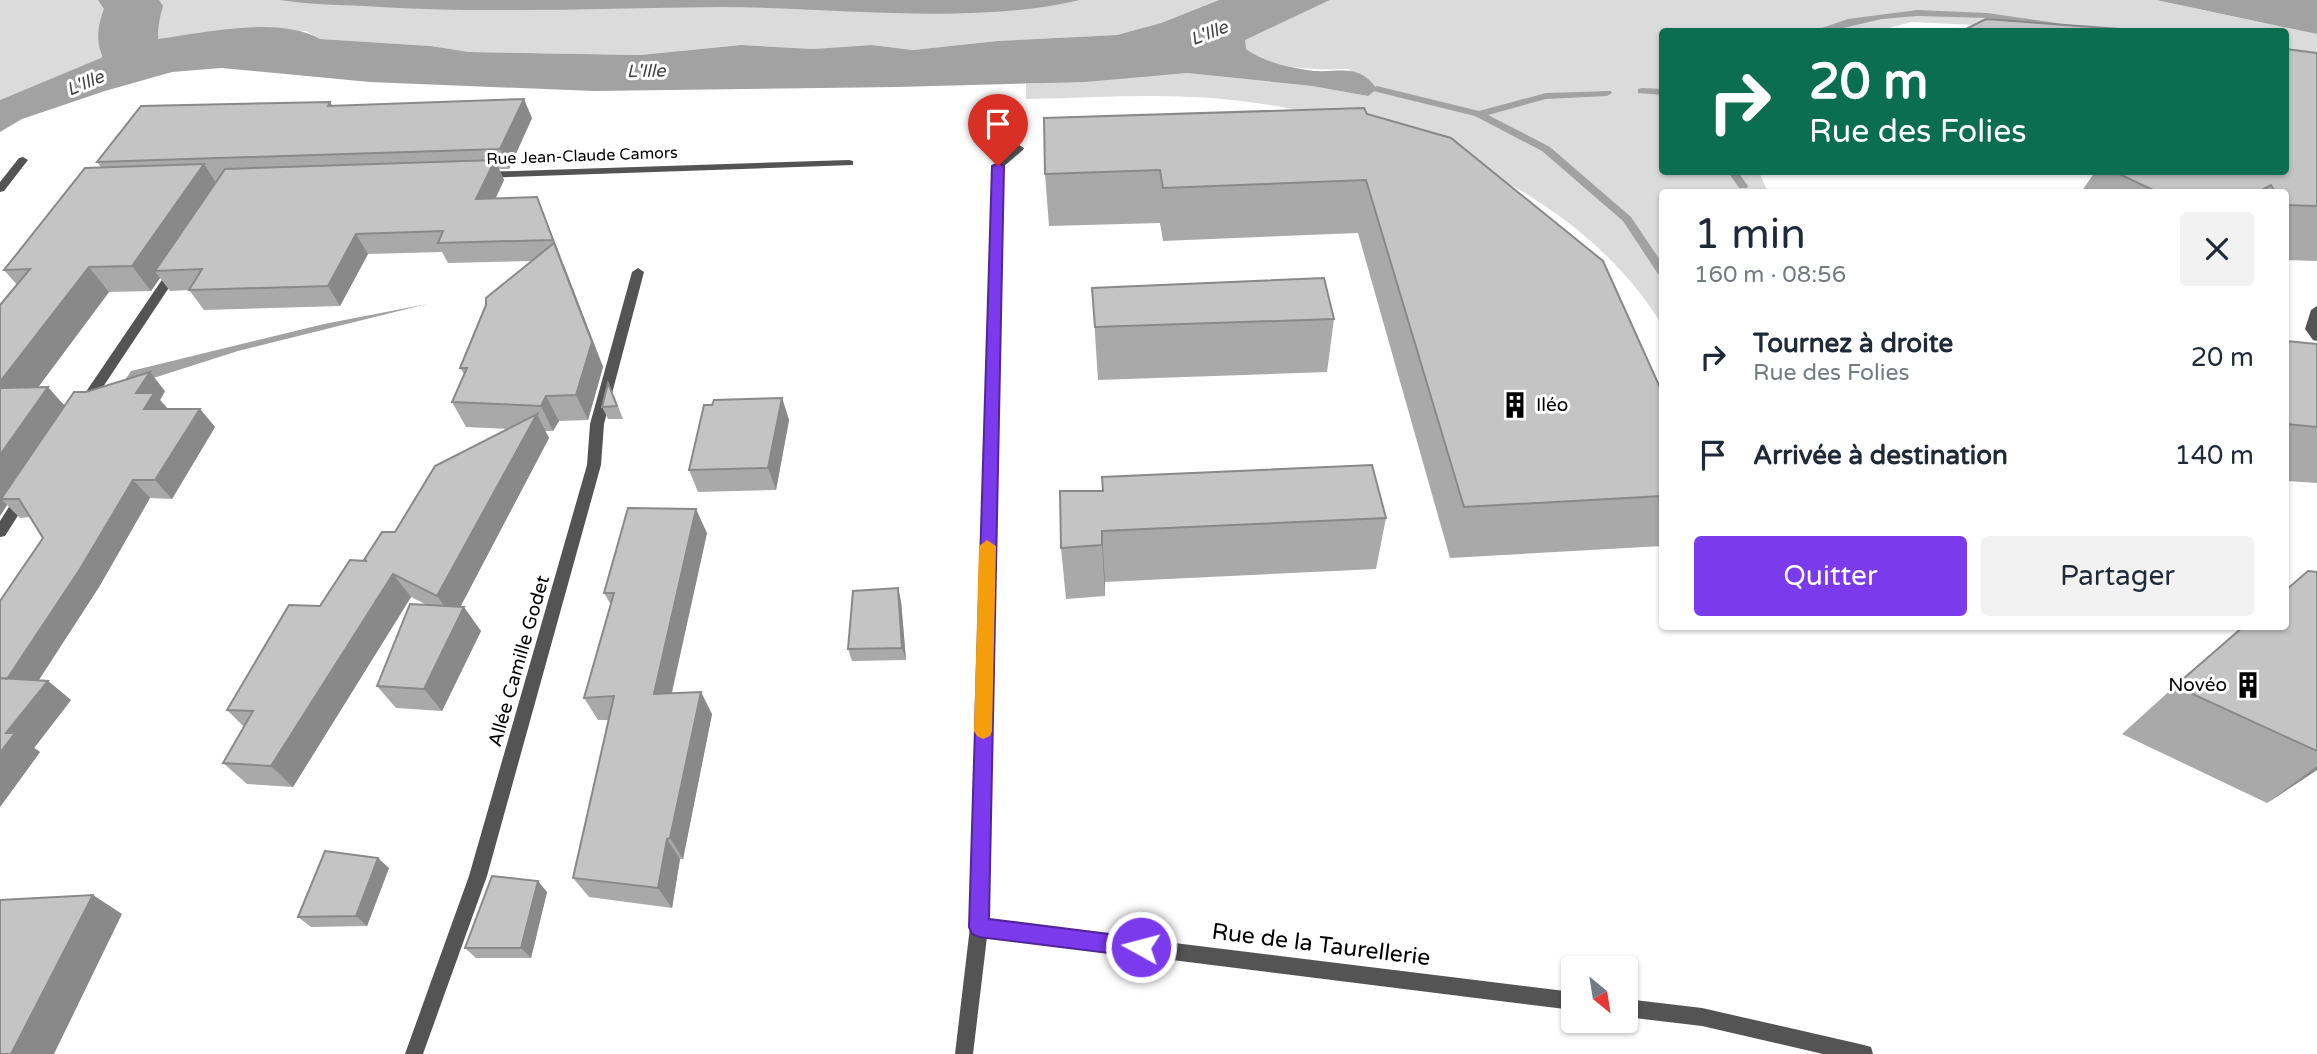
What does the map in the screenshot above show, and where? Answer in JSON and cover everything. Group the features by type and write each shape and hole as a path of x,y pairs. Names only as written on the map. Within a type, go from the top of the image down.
{"street":[{"path":"964,1054 979,927 998,166 1019,148"},
{"path":"0,189 23,160"},
{"name":"Rue Jean-Claude Camors","path":"465,176 849,163"},
{"path":"77,416 185,253"},
{"name":"Allée Camille Godet","path":"414,1054 482,863 594,464 597,424 638,272"},
{"path":"2317,310 2311,329 2317,337"},
{"path":"0,532 31,485"},
{"name":"Rue de la Taurellerie","path":"979,927 1561,1000"},
{"path":"1638,1009 1702,1017 1864,1054"}],"shaded area":[{"path":"0,0 1219,0 1161,23 1117,35 997,41 913,50 872,45 813,49 741,45 640,55 469,52 431,46 320,39 306,31 134,42 130,31 120,34 102,58 0,100"},
{"path":"1330,0 2155,0 2288,28 2038,28 1912,22 1888,28 1659,28 1659,175 1760,175 1767,189 1659,189 1659,321 1624,274 1578,231 1526,194 1470,164 1409,139 1284,107 1223,99 1149,96 1026,99 1026,84 1187,73 1312,86 1368,96 1349,69 1309,69 1282,65 1246,49 1244,40"},
{"path":"2289,28 2317,34 2317,95 2289,90"}],"water":[{"path":"279,0 1080,0 1037,8 947,14 720,7 453,10"},
{"name":"L'Ille","path":"1219,0 1330,0 1245,40 1246,49 1267,60 1291,67 1318,71 1345,70 1362,74 1377,89 1368,96 1312,86 1187,73 1085,82 594,91 370,82 221,68 172,72 105,91 22,119 0,132 0,100 101,58 126,29 130,30 135,42 255,27 301,31 320,39 431,46 469,52 640,55 741,45 813,49 872,45 913,50 997,41 1117,35 1161,23"},
{"path":"2156,0 2317,0 2317,34"},
{"path":"427,304 238,351 119,389 131,371 324,324"}],"building":[{"path":"1986,19 2106,28 1968,28"},
{"path":"2289,49 2317,53 2317,206 2289,205 2289,189 2273,189 2271,185 2264,189 2151,189 2121,175 2289,175"},
{"path":"524,99 500,149 97,162 141,106 330,102 328,106"},
{"name":"Iléo","path":"1364,108 1367,114 1451,138 1603,261 1659,385 1659,496 1464,507 1366,180 1163,188 1160,170 1045,174 1044,118"},
{"path":"495,160 476,199 537,197 553,240 438,243 443,231 356,234 328,286 189,290 202,269 155,271 225,169"},
{"path":"204,164 132,266 89,267 0,382 0,305 30,269 4,270 85,168"},
{"path":"554,243 592,342 576,395 546,396 541,406 452,402 467,368 460,368 486,305 486,298"},
{"path":"1324,278 1334,319 1095,327 1092,288"},
{"path":"2289,341 2317,344 2317,427 2289,424"},
{"path":"150,372 136,393 154,393 144,409 200,409 155,480 133,480 80,569 7,679 0,678 0,601 43,538 19,499 1,499 74,392 86,392"},
{"path":"608,383 617,406 602,407"},
{"path":"48,387 0,455 0,388"},
{"path":"782,398 768,468 689,470 704,405 712,405 714,400"},
{"path":"537,414 437,596 393,574 271,766 223,763 253,711 227,710 289,605 320,606 350,560 367,561 364,560 382,532 395,532 435,466"},
{"path":"1372,465 1386,518 1102,531 1102,545 1061,548 1060,491 1103,491 1102,477"},
{"path":"628,508 696,509 654,694 701,692 658,888 573,878 614,696 584,698 614,593 604,593"},
{"path":"2308,571 2317,572 2317,751 2175,686 2239,630 2289,630 2289,587"},
{"path":"898,588 902,648 848,649 853,591"},
{"path":"410,604 464,607 424,689 377,686"},
{"path":"0,678 48,681 6,733 15,733 0,753"},
{"path":"325,851 378,858 356,916 298,917"},
{"path":"492,876 538,881 521,948 465,948"},
{"path":"93,895 11,1054 0,1054 0,900"}],"waterway":[{"path":"127,0 134,6 127,35 135,62"},
{"path":"1828,28 1882,16 1917,13 1987,16 2068,28"},
{"path":"1377,89 1479,114"},
{"path":"1642,91 1659,92"},
{"path":"1479,114 1546,96 1607,93"},
{"path":"1479,114 1546,149 1627,219 1659,267"},
{"path":"1735,175 1743,186"}],"slow traffic":[{"path":"983,731 987,546"}],"place":[{"name":"Iléo","path":"1515,405"},
{"name":"Novéo","path":"2248,685"}],"route":[{"path":"998,166 993,272 979,927 1141,947"}]}
